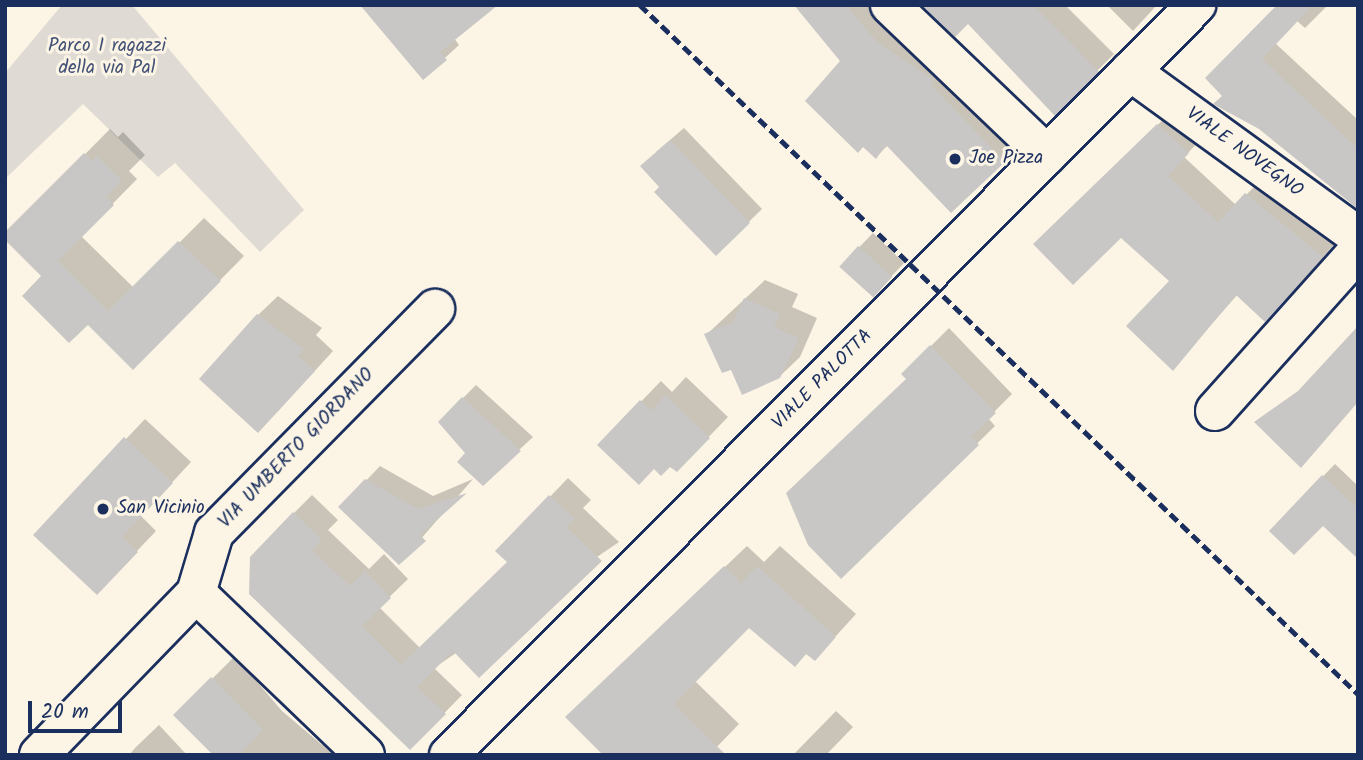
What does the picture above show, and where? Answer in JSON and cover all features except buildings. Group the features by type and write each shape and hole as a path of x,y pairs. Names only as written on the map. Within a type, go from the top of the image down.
{"street":[{"path":"890,5 1047,155"},
{"name":"VIALE PALOTTA","path":"449,755 1196,5"},
{"name":"VIALE NOVEGNO","path":"1130,71 1358,236"},
{"path":"1215,411 1358,251"},
{"name":"VIA UMBERTO GIORDANO","path":"39,755 196,593 214,533 435,309"},
{"path":"196,593 365,755"}],"green space":[{"name":"Parco I ragazzi della via Pal","path":"62,5 132,5 304,210 260,252 175,163 158,177 83,104 5,179 5,73"}],"railway":[{"path":"640,5 1358,694"}],"place":[{"name":"Joe Pizza","path":"955,159"},
{"name":"San Vicinio","path":"103,509"}]}
